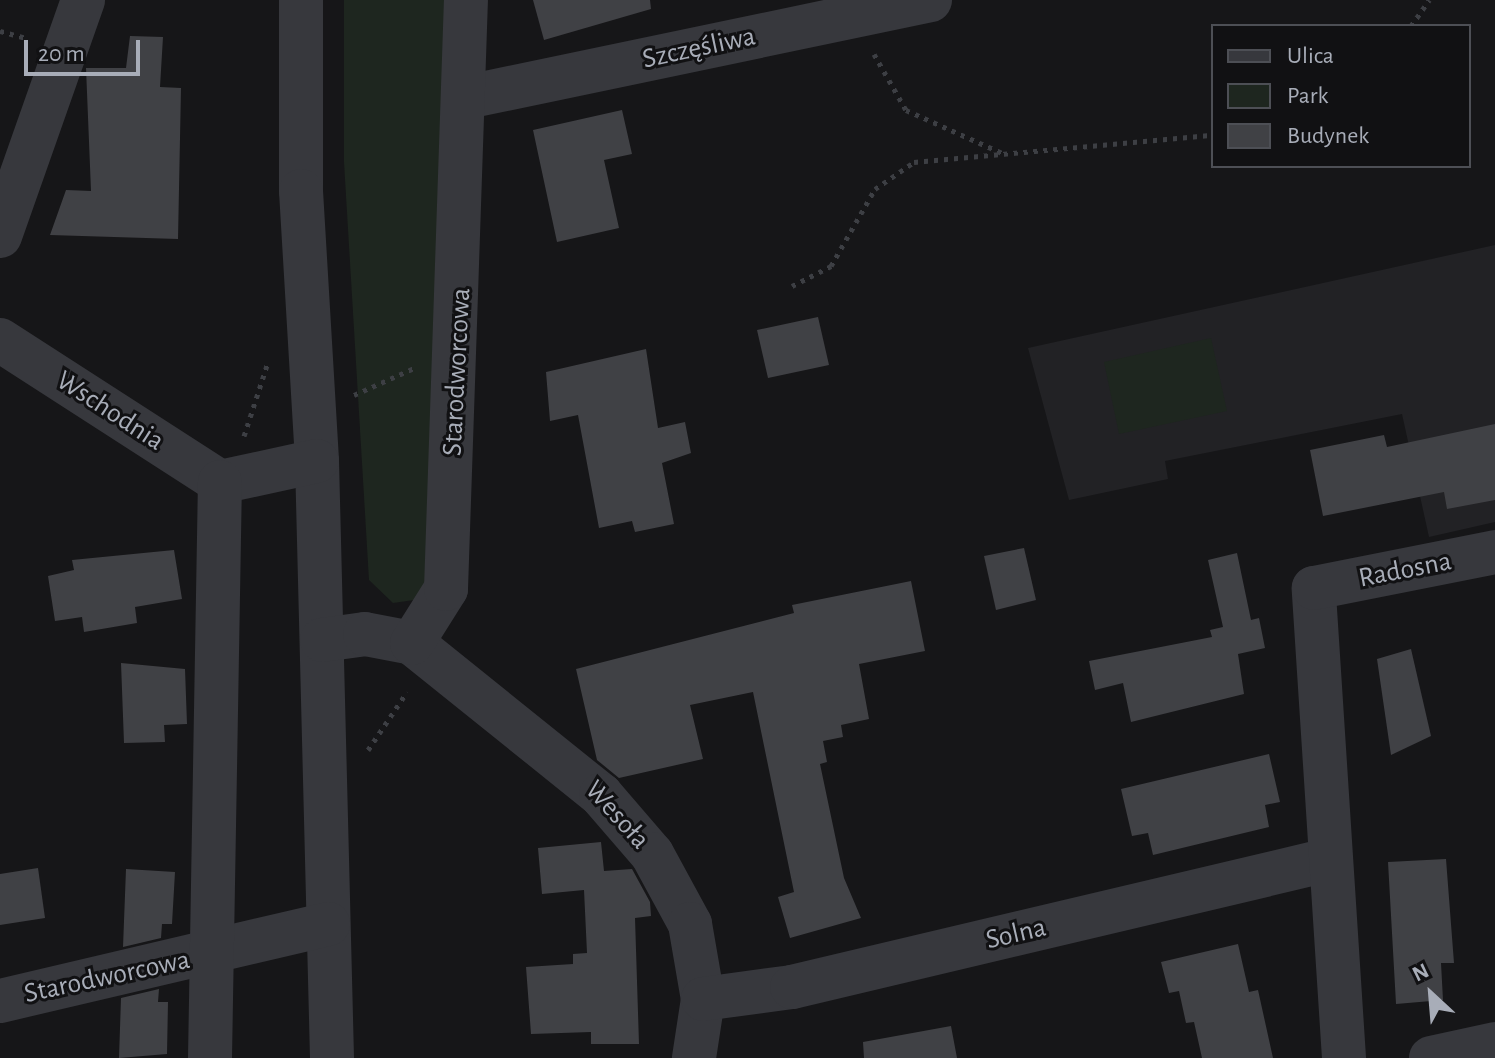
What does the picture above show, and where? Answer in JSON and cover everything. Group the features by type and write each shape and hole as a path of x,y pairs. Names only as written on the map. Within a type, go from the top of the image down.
{"street":[{"path":"0,236 83,0"},
{"path":"301,0 301,191 317,461 332,1058"},
{"name":"Starodworcowa","path":"422,649 446,589 467,97 466,0"},
{"name":"Szczęśliwa","path":"467,97 930,0"},
{"name":"Wschodnia","path":"0,340 220,482"},
{"path":"220,482 317,461"},
{"name":"Starodworcowa","path":"210,1058 220,482"},
{"name":"Radosna","path":"1328,860 1314,588 1495,552"},
{"path":"322,640 365,634 422,649"},
{"name":"Wesoła","path":"422,649 563,758 652,854 690,924 703,999 694,1058"},
{"path":"1328,860 1344,1058"},
{"name":"Solna","path":"703,999 792,987 1328,860"},
{"name":"Starodworcowa","path":"0,1001 214,954 328,924"},
{"path":"1431,1058 1495,1044"}],"path":[{"path":"1412,24 1429,0"},
{"path":"853,16 906,110 1007,154"},
{"path":"792,286 831,266 890,174 914,162 1211,135"},
{"path":"244,445 269,357"},
{"path":"349,397 458,357"},
{"path":"368,750 422,649"}],"shaded area":[{"path":"1495,245 1495,522 1429,537 1402,414 1165,461 1168,479 1069,500 1028,348"}],"green space":[{"path":"344,0 447,0 429,581 414,600 393,603 369,580 344,162"},
{"path":"1211,338 1227,411 1119,434 1104,362"}],"building":[{"path":"533,0 650,0 651,9 544,40"},
{"path":"130,36 163,37 160,87 181,88 178,239 50,235 66,190 91,191 86,68 126,68"},
{"path":"622,110 632,154 604,160 619,228 557,242 533,130"},
{"path":"818,317 829,365 768,378 757,330"},
{"path":"646,349 658,428 685,422 691,453 662,463 674,524 635,532 632,521 599,528 578,415 550,421 546,372"},
{"path":"1495,424 1495,500 1447,509 1444,492 1323,516 1310,450 1384,435 1387,447"},
{"path":"1024,548 1036,600 996,610 984,556"},
{"path":"174,550 182,599 135,607 137,623 84,632 82,617 55,621 48,576 74,570 72,560"},
{"path":"1237,553 1251,620 1259,618 1265,648 1238,654 1244,694 1131,722 1123,683 1095,690 1089,661 1212,637 1210,630 1223,627 1208,560"},
{"path":"911,581 925,651 859,664 869,719 841,725 843,737 823,741 827,762 820,764 844,878 861,918 790,938 778,897 794,892 753,692 690,705 703,759 619,778 597,760 576,669 794,613 792,605"},
{"path":"1411,649 1431,736 1391,755 1377,659"},
{"path":"121,663 185,669 187,724 164,725 165,742 124,743"},
{"path":"1269,754 1280,802 1265,805 1269,827 1153,855 1148,833 1132,836 1121,789"},
{"path":"601,842 604,871 632,869 650,902 651,916 635,918 639,1044 591,1044 591,1032 531,1034 526,967 573,964 573,954 587,953 584,890 542,894 538,848"},
{"path":"1446,859 1454,963 1441,963 1443,1000 1396,1004 1388,862"},
{"path":"38,868 45,918 0,925 0,874"},
{"path":"126,869 175,872 172,924 162,924 161,938 123,947"},
{"path":"1238,944 1249,992 1258,990 1273,1058 1202,1058 1194,1022 1186,1023 1179,991 1169,993 1161,962"},
{"path":"159,989 158,1002 168,1002 167,1054 119,1058 121,998"},
{"path":"951,1026 957,1058 864,1058 863,1042"}]}
